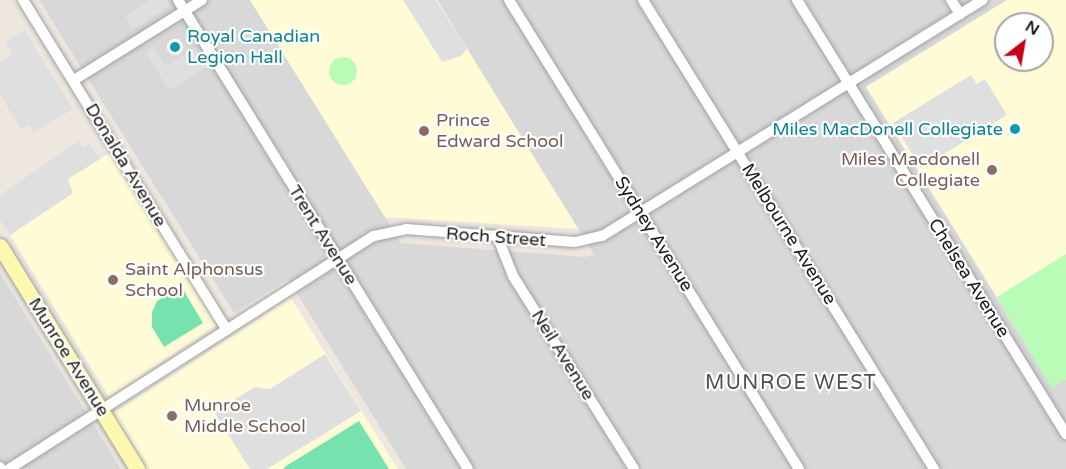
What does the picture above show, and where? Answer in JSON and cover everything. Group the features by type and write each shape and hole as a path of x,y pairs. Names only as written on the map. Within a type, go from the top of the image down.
{"street":[{"name":"Donalda Avenue","path":"24,0 227,330"},
{"name":"Trent Avenue","path":"178,0 468,469"},
{"path":"74,80 202,0"},
{"name":"Sydney Avenue","path":"509,0 799,469"},
{"name":"Melbourne Avenue","path":"643,0 934,469"},
{"name":"Chelsea Avenue","path":"797,0 1066,434"},
{"path":"951,0 960,14"},
{"name":"Roch Street","path":"9,469 374,236 397,231 498,238 592,239 641,212 983,0"},
{"name":"Neil Avenue","path":"498,238 513,276 634,469"},
{"name":"Munroe Avenue","path":"0,246 137,469"}],"shaded area":[{"path":"39,0 250,0 401,243 586,257 594,254 437,0 1007,0 866,87 1052,387 1066,379 1066,469 406,469 288,279 234,313"},
{"path":"151,0 166,0 170,6 133,29 125,16"},
{"name":"Prince Edward School","path":"250,0 437,0 578,229 385,217"},
{"path":"403,0 436,0 467,49 461,56 442,62"},
{"name":"Miles Macdonell Collegiate","path":"1007,0 1066,0 1066,254 997,297 866,87"},
{"path":"24,30 73,109 33,133 28,125 21,129 0,95 0,62 13,54 5,42"},
{"path":"154,48 165,66 195,48 207,67 169,90 146,53"},
{"path":"971,75 977,84 985,79 1007,115 921,168 893,123"},
{"path":"79,141 83,147 90,144 100,159 68,179 73,193 10,235 0,220 0,195"},
{"name":"Saint Alphonsus School","path":"111,152 217,325 109,397 10,235 72,194 68,179"},
{"path":"0,273 121,469 0,469"},
{"path":"291,298 398,469 142,469 109,416"},
{"path":"325,354 361,411 267,469 250,469 214,412 255,387 270,389"}],"green space":[{"path":"343,57 353,61 357,71 353,81 343,85 333,81 329,71 333,61"},
{"path":"1066,254 1066,378 1052,388 997,297"},
{"path":"181,286 203,323 164,347 152,327 152,312 157,301"},
{"path":"359,421 389,469 283,469 286,466"}],"place":[{"name":"Royal Canadian Legion Hall","path":"175,47"},
{"name":"Miles MacDonell Collegiate","path":"1015,129"},
{"name":"Prince Edward School","path":"424,131"},
{"name":"Miles Macdonell Collegiate","path":"992,170"},
{"name":"Saint Alphonsus School","path":"113,280"},
{"name":"Munroe Middle School","path":"172,416"}],"district":[{"name":"MUNROE WEST","path":"791,383"}]}
